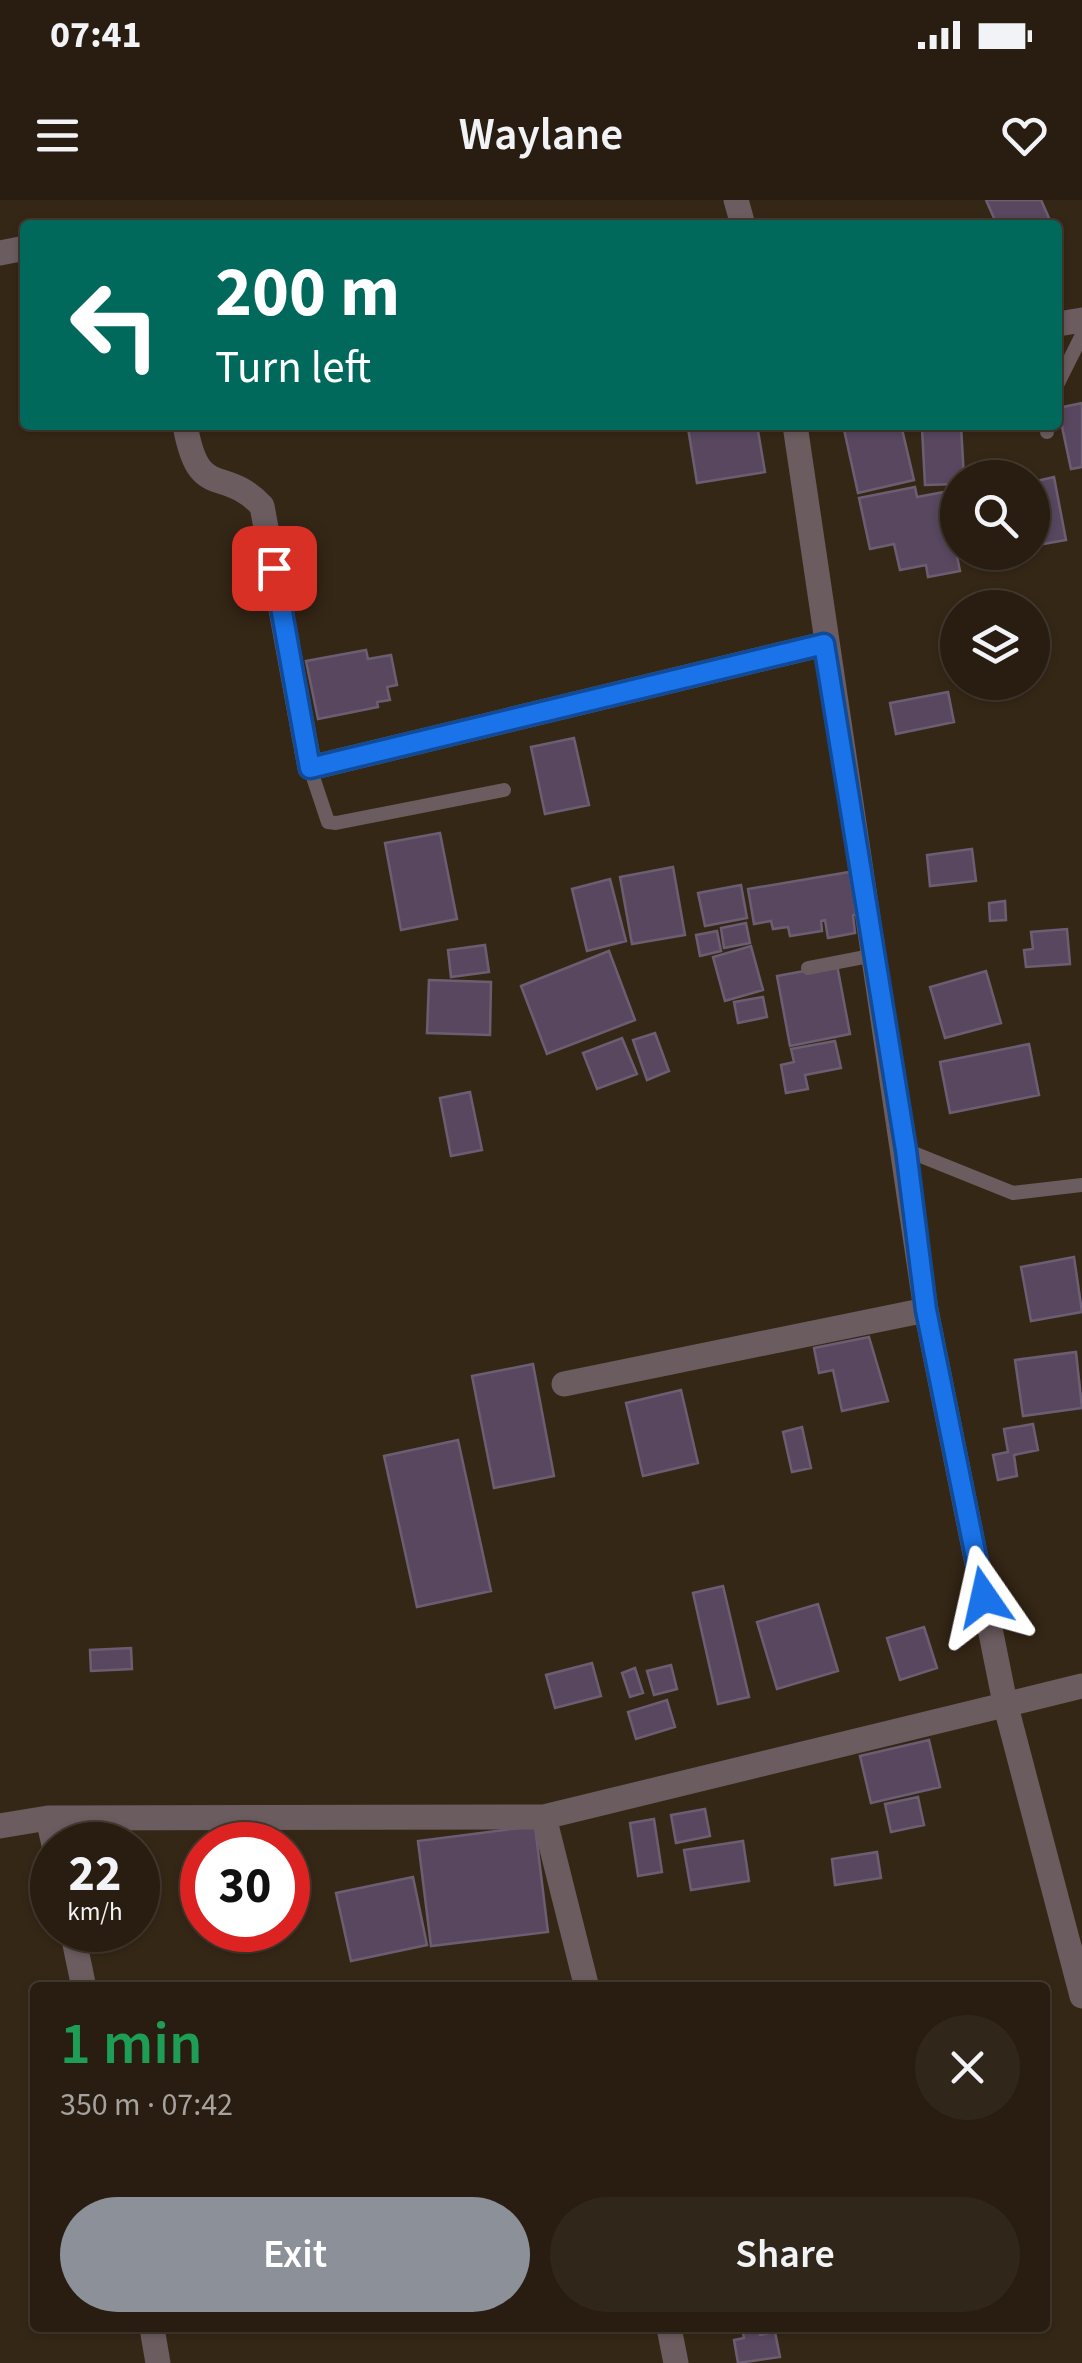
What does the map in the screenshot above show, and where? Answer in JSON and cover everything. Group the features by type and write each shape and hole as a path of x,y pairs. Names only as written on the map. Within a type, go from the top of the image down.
{"street":[{"path":"186,430 191,460 201,474 252,496 262,506 310,768 824,644"},
{"path":"796,430 824,644 906,1150 926,1310 1005,1703 1082,1996"},
{"path":"564,1384 926,1310"},
{"path":"0,1826 48,1818 544,1817 1082,1686"},
{"path":"544,1817 585,1982"},
{"path":"48,1818 49,1822"},
{"path":"77,1952 83,1982"},
{"path":"153,2332 158,2363"},
{"path":"670,2332 676,2363"}],"lane":[{"path":"1062,375 1082,334"},
{"path":"310,768 322,815 336,824 504,790"},
{"path":"808,968 875,955"},
{"path":"906,1150 1013,1193 1082,1185"}],"building":[{"path":"986,200 1041,200 1049,218 1044,220 995,220"},
{"path":"1082,403 1082,467 1071,469 1062,407"},
{"path":"688,430 758,430 765,472 697,483"},
{"path":"844,430 902,430 914,480 858,493"},
{"path":"922,430 961,430 963,460 940,460 940,485 925,485"},
{"path":"1054,477 1066,540 1050,543 1050,478"},
{"path":"915,487 917,497 940,493 940,570 960,571 928,577 926,565 900,570 894,544 870,549 859,498"},
{"path":"366,650 368,659 391,655 397,685 387,687 390,700 377,702 378,707 318,719 306,661"},
{"path":"940,694 940,700 950,700 954,722 896,734 890,703"},
{"path":"574,738 589,805 545,814 531,747"},
{"path":"440,833 457,919 401,930 385,843"},
{"path":"972,849 976,881 930,886 927,855"},
{"path":"673,867 685,935 632,944 620,877"},
{"path":"855,871 862,914 853,915 855,933 828,938 825,920 821,921 822,931 790,936 788,927 773,929 771,921 754,924 748,889"},
{"path":"610,879 626,941 587,951 572,889"},
{"path":"741,885 747,918 705,926 698,893"},
{"path":"1005,901 1006,920 990,921 989,903"},
{"path":"746,923 750,943 724,948 721,928"},
{"path":"1067,929 1070,964 1026,967 1024,950 1033,949 1031,932"},
{"path":"717,931 721,951 700,956 696,935"},
{"path":"485,945 489,972 451,977 448,950"},
{"path":"751,946 763,990 725,1001 713,957"},
{"path":"609,951 635,1020 547,1054 521,986"},
{"path":"837,965 850,1034 790,1046 777,976"},
{"path":"986,971 1001,1023 945,1038 930,987"},
{"path":"429,980 491,982 490,1035 427,1033"},
{"path":"763,997 767,1017 738,1023 734,1002"},
{"path":"655,1033 669,1071 647,1080 633,1040"},
{"path":"622,1038 637,1074 597,1089 583,1053"},
{"path":"835,1041 841,1068 805,1075 808,1089 786,1093 781,1065 794,1062 791,1049"},
{"path":"1029,1044 1039,1095 950,1113 940,1062"},
{"path":"470,1092 482,1150 451,1156 440,1098"},
{"path":"1074,1257 1082,1312 1031,1321 1021,1267"},
{"path":"869,1337 888,1401 842,1411 833,1370 819,1373 814,1348"},
{"path":"1076,1352 1082,1408 1023,1416 1015,1360"},
{"path":"533,1364 554,1476 494,1488 472,1376"},
{"path":"681,1390 698,1463 643,1476 626,1403"},
{"path":"1033,1424 1038,1450 1014,1455 1017,1476 998,1480 993,1455 1008,1452 1004,1429"},
{"path":"802,1427 811,1468 792,1472 783,1432"},
{"path":"458,1440 491,1591 417,1607 384,1456"},
{"path":"723,1586 749,1697 718,1704 693,1593"},
{"path":"818,1604 838,1671 777,1689 757,1622"},
{"path":"924,1627 937,1668 900,1680 887,1638"},
{"path":"131,1648 132,1669 91,1671 90,1650"},
{"path":"592,1663 601,1696 555,1708 546,1675"},
{"path":"671,1665 677,1689 654,1695 647,1671"},
{"path":"635,1668 643,1693 630,1697 622,1673"},
{"path":"667,1700 675,1727 636,1739 628,1712"},
{"path":"929,1740 940,1787 871,1803 860,1756"},
{"path":"918,1797 924,1825 891,1832 885,1804"},
{"path":"705,1809 710,1836 676,1843 671,1815"},
{"path":"654,1819 662,1872 638,1876 630,1823"},
{"path":"535,1826 548,1932 431,1946 418,1841"},
{"path":"743,1841 749,1881 691,1890 684,1850"},
{"path":"877,1852 881,1878 835,1885 832,1859"},
{"path":"413,1877 427,1945 351,1961 336,1893"},
{"path":"743,2332 775,2332 780,2357 738,2363 734,2340 744,2338"}],"route":[{"path":"274,568 310,768 824,644 906,1150 926,1310 984,1597"}]}
